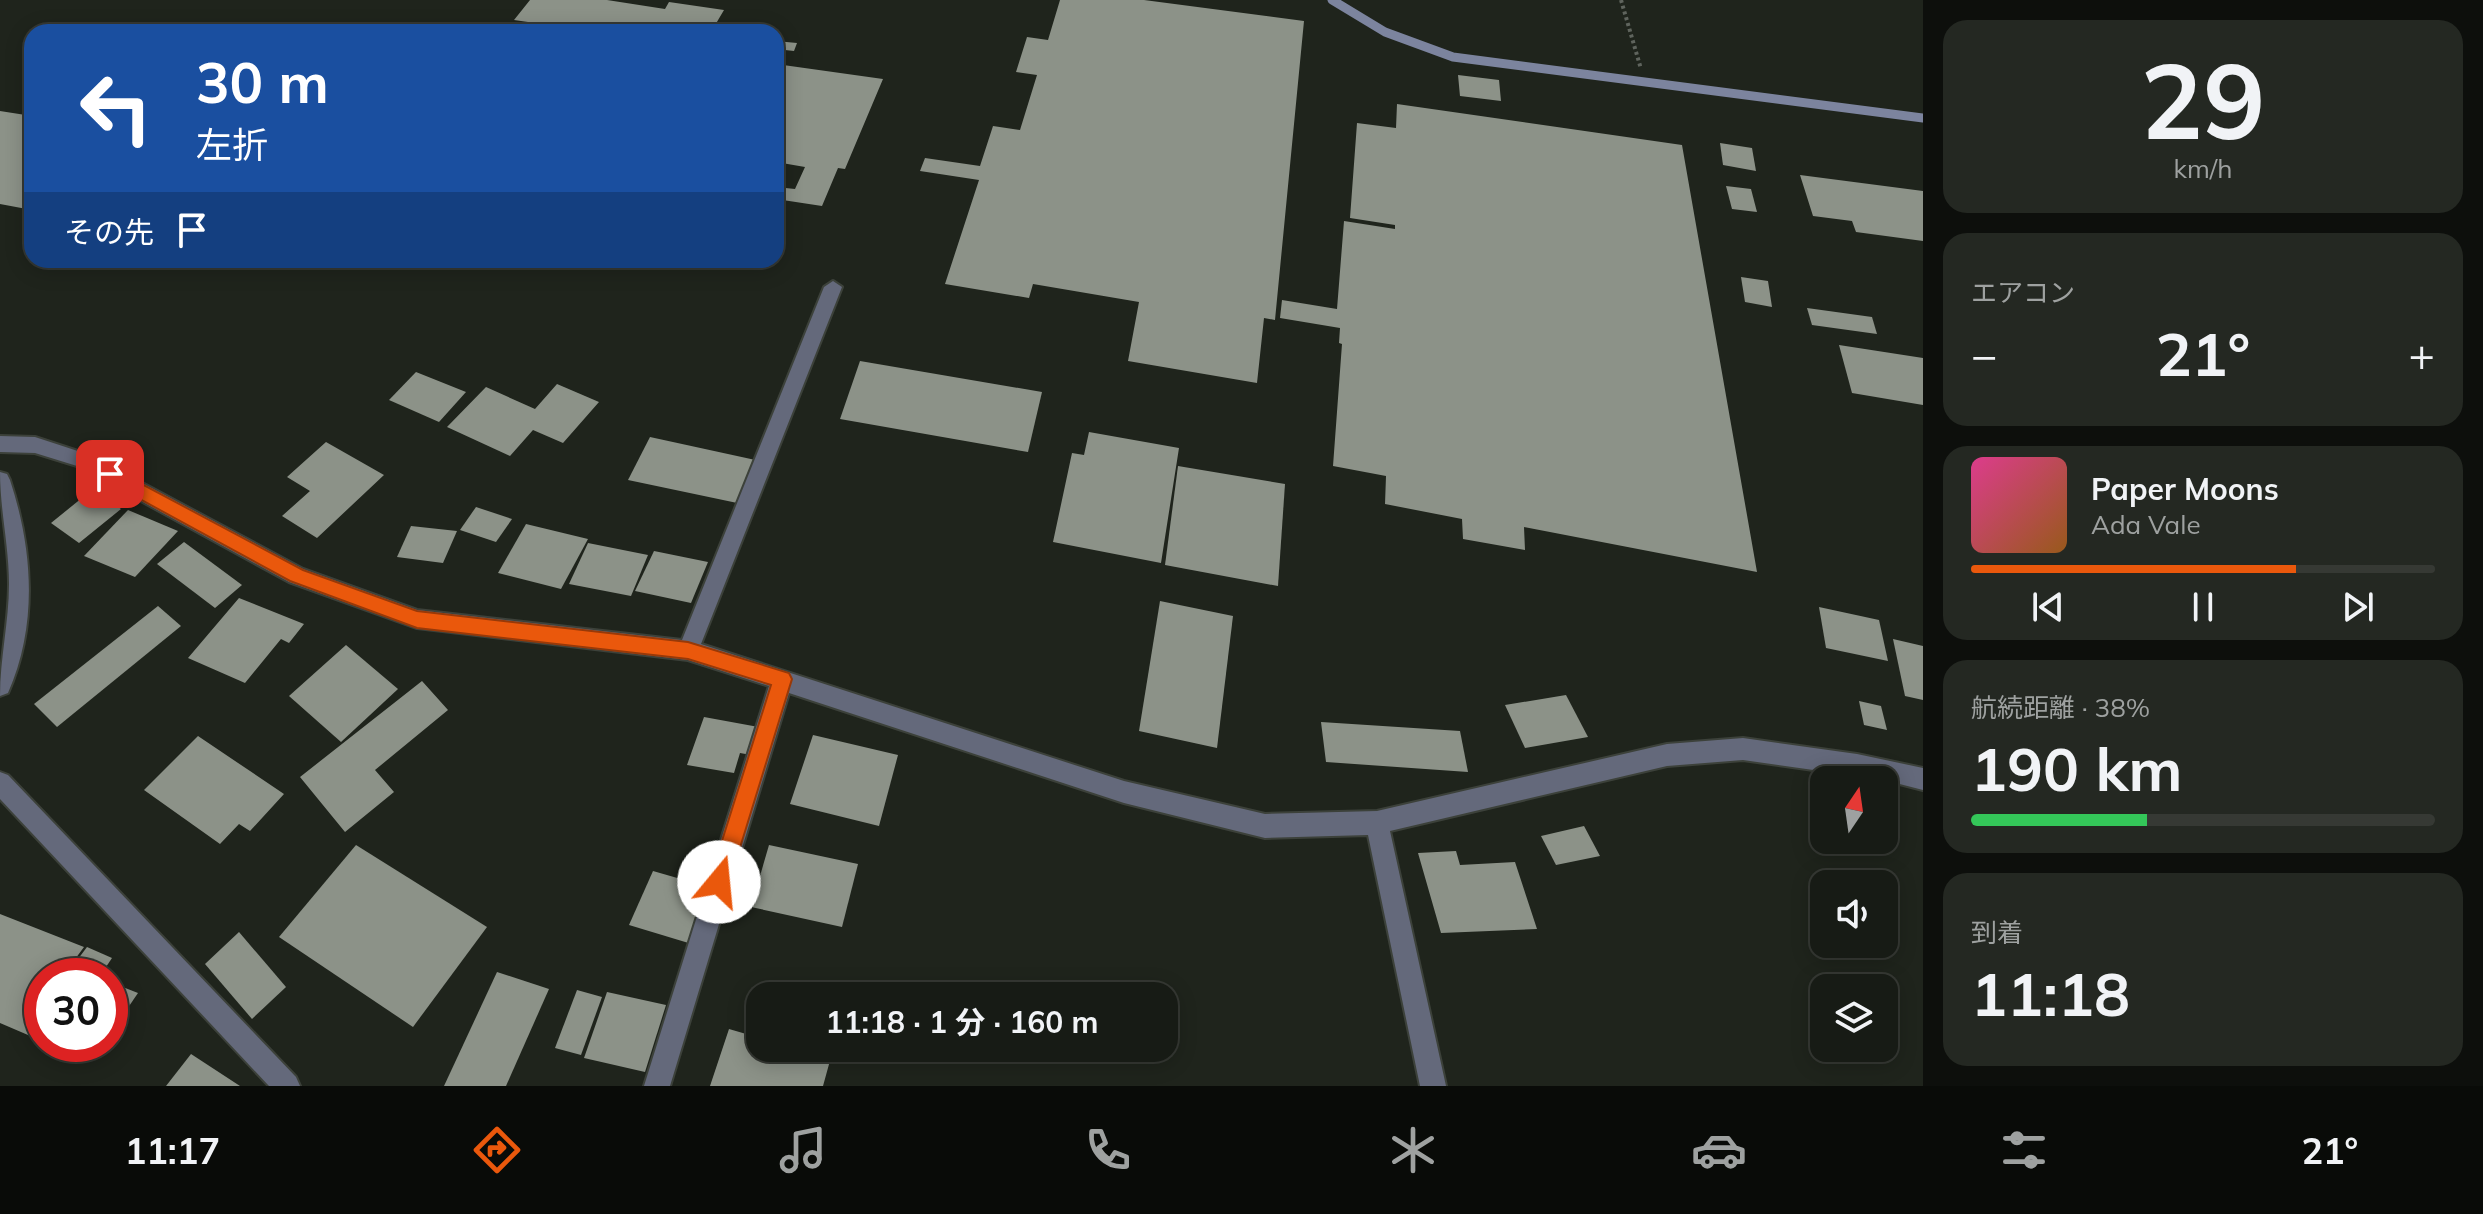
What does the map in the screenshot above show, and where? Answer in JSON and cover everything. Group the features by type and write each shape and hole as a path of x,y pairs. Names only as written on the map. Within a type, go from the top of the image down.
{"street":[{"path":"688,650 833,287"},
{"path":"0,444 35,445 83,460 296,576 417,619 688,650 1124,792 1265,826 1377,823 1667,755 1743,749 1857,765 1923,779"},
{"path":"0,480 13,515 19,592 15,640 0,686"},
{"path":"657,1086 782,679"},
{"path":"0,783 287,1086"},
{"path":"1377,823 1433,1086"}],"path":[{"path":"1621,0 1641,69"}],"building":[{"path":"530,0 607,0 665,9 669,2 724,10 716,24 542,24 514,20"},
{"path":"1060,0 1144,0 1304,21 1275,320 1264,318 1257,383 1128,361 1139,302 1033,284 1029,298 945,284 979,180 920,171 925,158 980,166 993,126 1020,130 1037,75 1016,72 1027,37 1048,40"},
{"path":"784,42 797,43 794,51 784,50"},
{"path":"784,65 883,79 845,169 838,168 822,206 784,200 784,188 795,189 805,167 784,163"},
{"path":"1458,75 1499,80 1501,101 1460,96"},
{"path":"1397,104 1682,145 1757,572 1524,527 1525,550 1463,539 1462,519 1385,504 1386,476 1333,466 1342,344 1339,343 1340,328 1280,318 1282,300 1337,309 1344,221 1395,229 1395,225 1350,218 1357,123 1396,128"},
{"path":"0,111 24,115 24,208 0,204"},
{"path":"1720,143 1752,148 1756,171 1723,165"},
{"path":"1800,175 1923,191 1923,241 1856,232 1852,221 1813,216"},
{"path":"1726,186 1751,189 1757,212 1732,209"},
{"path":"1741,277 1768,281 1772,307 1745,302"},
{"path":"1807,308 1872,317 1877,334 1812,325"},
{"path":"1839,345 1923,358 1923,405 1852,393"},
{"path":"860,361 1042,392 1028,452 840,419"},
{"path":"416,372 466,392 439,422 389,400"},
{"path":"557,384 599,402 563,443 533,430 510,456 447,427 486,387 535,409"},
{"path":"1089,432 1179,448 1161,563 1053,542 1072,453 1084,455"},
{"path":"650,437 760,461 742,504 628,480"},
{"path":"326,442 384,475 317,538 282,516 310,491 287,477"},
{"path":"1178,466 1285,484 1278,586 1165,565"},
{"path":"93,489 121,509 79,543 51,523"},
{"path":"476,507 512,519 496,542 460,530"},
{"path":"128,510 178,531 135,577 84,556"},
{"path":"526,524 588,539 561,589 498,573"},
{"path":"411,526 457,531 443,563 397,557"},
{"path":"184,542 242,585 215,608 157,564"},
{"path":"588,543 648,555 631,596 569,584"},
{"path":"654,551 708,562 691,603 635,591"},
{"path":"239,598 304,624 289,643 281,639 245,683 188,658"},
{"path":"1160,601 1233,616 1217,748 1139,731"},
{"path":"158,606 181,626 57,727 34,704"},
{"path":"1819,607 1879,620 1888,661 1826,648"},
{"path":"1893,639 1923,646 1923,700 1905,696"},
{"path":"346,645 398,689 341,742 289,696"},
{"path":"422,681 448,710 375,770 394,792 345,832 300,777"},
{"path":"1566,695 1588,737 1525,748 1505,705"},
{"path":"1859,701 1881,706 1887,730 1864,725"},
{"path":"704,717 770,729 762,757 740,753 734,773 687,765"},
{"path":"1321,722 1460,731 1468,772 1326,762"},
{"path":"813,735 898,755 879,826 790,804"},
{"path":"198,736 284,794 250,831 239,824 220,844 144,790"},
{"path":"1584,826 1600,856 1556,865 1541,836"},
{"path":"356,845 487,927 413,1027 279,937"},
{"path":"769,845 858,864 842,927 751,907"},
{"path":"1456,851 1460,865 1515,862 1537,929 1441,933 1418,853"},
{"path":"653,871 726,892 705,948 629,925"},
{"path":"0,914 84,947 76,958 24,958 24,1033 0,1023"},
{"path":"239,932 286,987 252,1019 205,964"},
{"path":"87,947 112,958 79,958"},
{"path":"497,972 549,989 506,1086 444,1086"},
{"path":"128,989 138,993 128,1008"},
{"path":"577,990 602,997 581,1055 555,1048"},
{"path":"607,992 666,1005 645,1072 584,1058"},
{"path":"729,1029 746,1034 746,1062 830,1062 823,1086 710,1086"},
{"path":"191,1054 240,1086 166,1086"}],"waterway":[{"path":"1332,0 1385,32 1453,57 1923,118"}],"route":[{"path":"110,474 296,576 417,619 688,650 782,679 719,882"}]}
